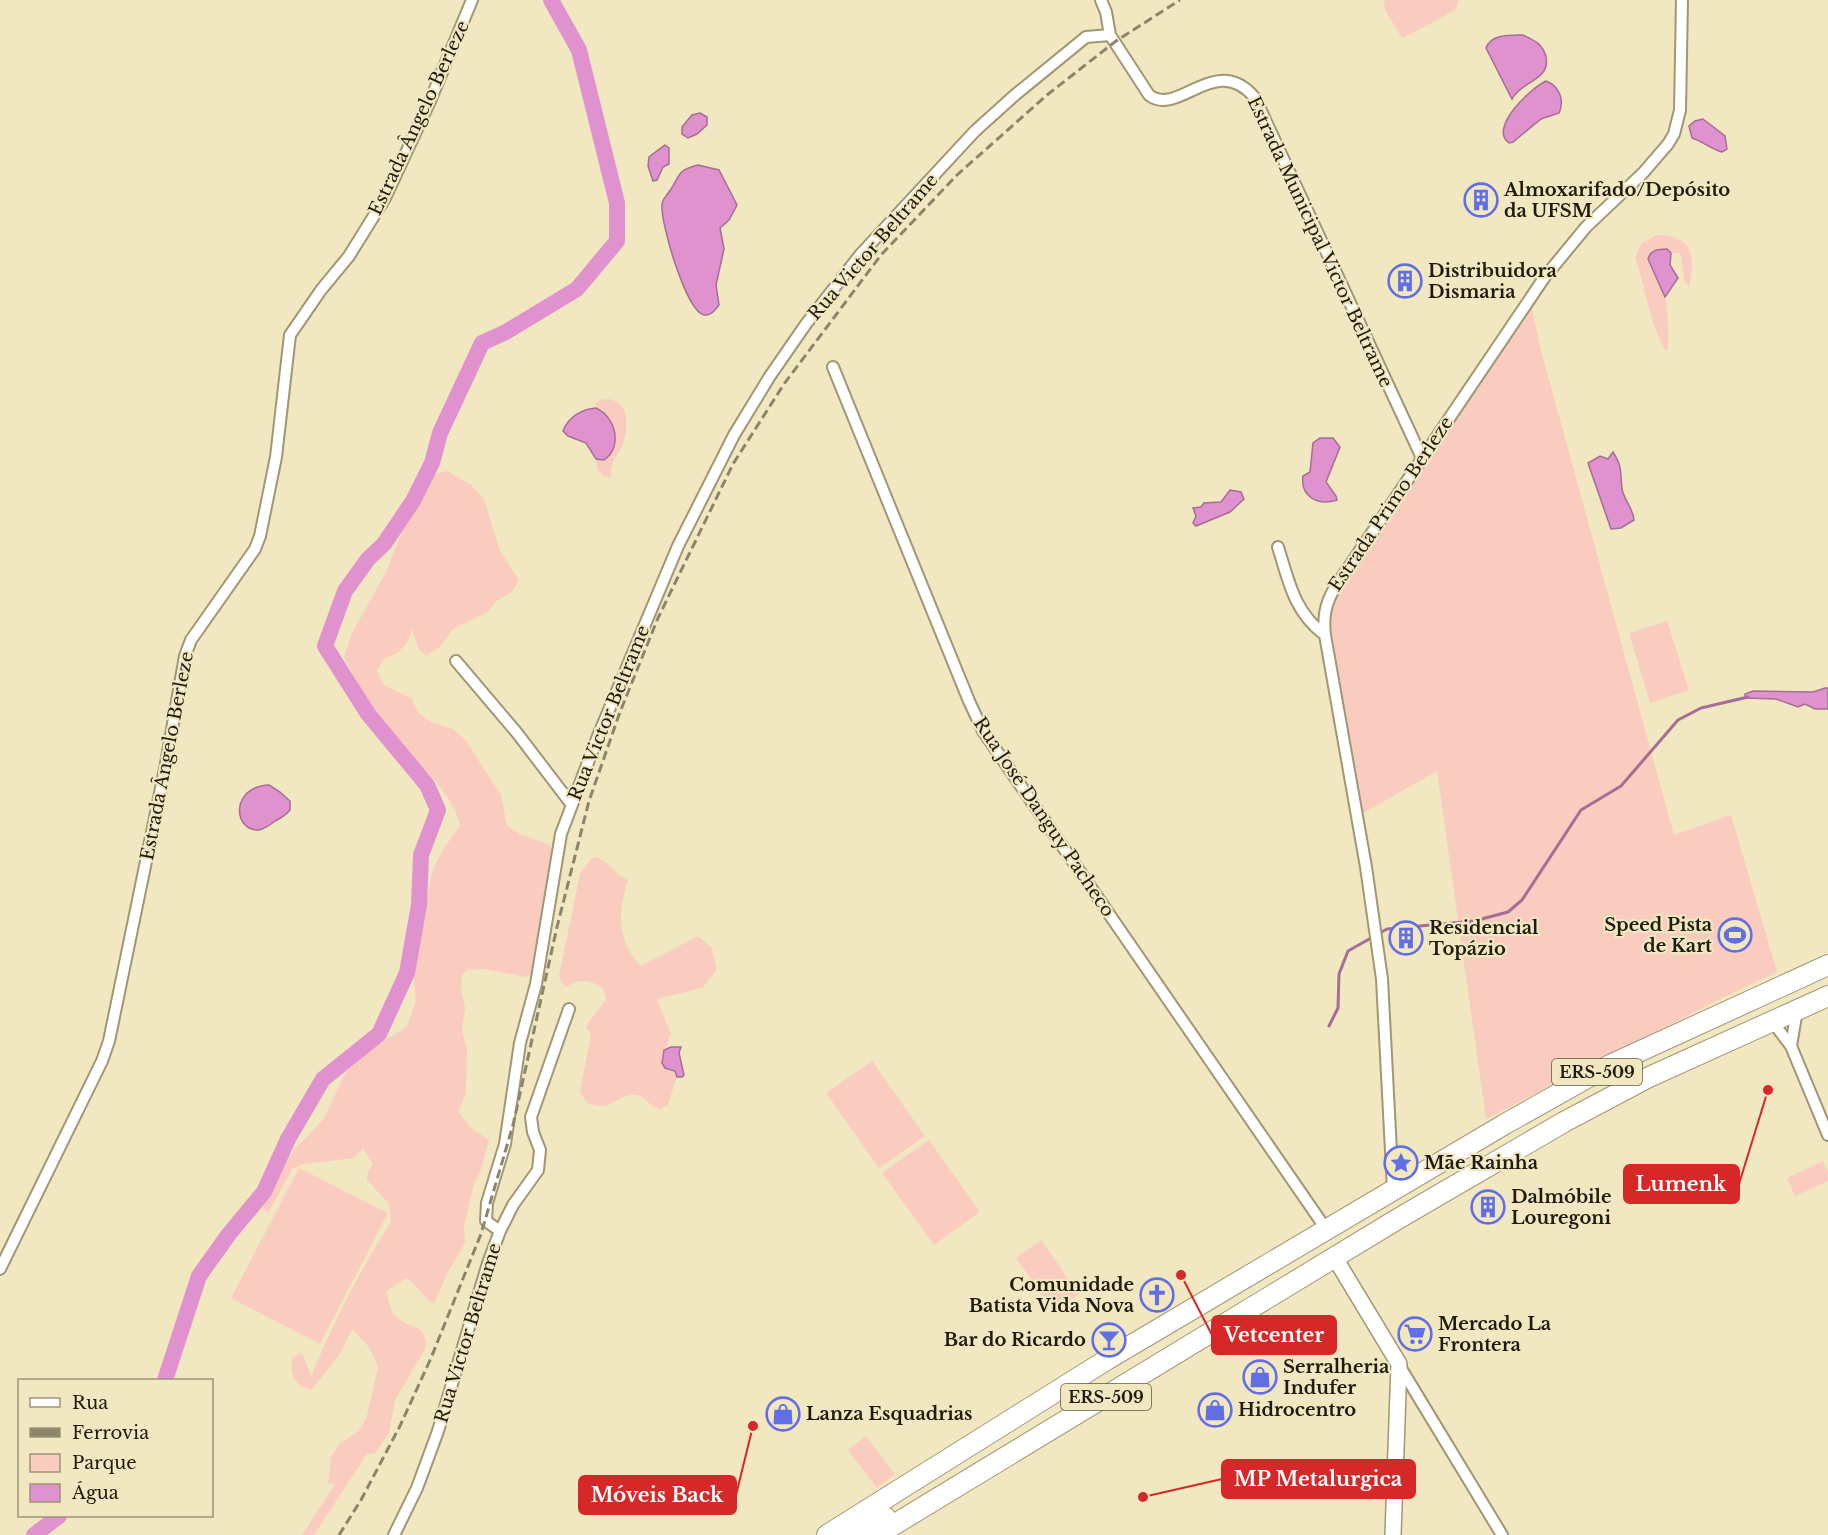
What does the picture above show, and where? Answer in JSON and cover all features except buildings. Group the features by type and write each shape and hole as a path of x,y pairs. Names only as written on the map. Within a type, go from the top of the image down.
{"highway":[{"name":"ERS-509","path":"827,1535 1108,1359 1393,1189 1610,1065 1828,966"},
{"path":"1647,1078 1645,1071 1648,1064 1657,1058 1772,1004 1808,982 1828,966"},
{"name":"ERS-509","path":"884,1532 1401,1217 1564,1122 1647,1078 1828,996"},
{"path":"1401,1217 1465,1165 1606,1083 1610,1075 1610,1065"},
{"path":"856,1535 942,1484 1016,1418"}],"street":[{"name":"Estrada Ângelo Berleze","path":"0,1269 102,1061 109,1041 165,769 185,656 191,640 255,549 260,536 276,457 290,335 321,290 349,256 381,206 430,101 472,0"},
{"name":"Estrada Municipal Victor Beltrame","path":"1101,0 1110,35 1149,95 1154,99 1168,100 1206,84 1225,81 1240,84 1255,98 1422,458"},
{"name":"Estrada Primo Berleze","path":"1393,1189 1382,979 1366,867 1325,635 1323,620 1326,603 1550,270 1586,227 1643,173 1671,139 1680,110 1682,0"},
{"name":"Rua Victor Beltrame","path":"394,1535 422,1477 445,1411 488,1263 500,1231 486,1221 487,1203 505,1144 517,1059 536,984 561,834 598,736 678,546 734,435 770,375 806,324 860,255 975,131 1015,95 1086,38 1110,35"},
{"name":"Rua José Danguy Pacheco","path":"833,367 965,692 983,730 1326,1229"},
{"path":"1278,547 1296,603 1312,625 1325,635"},
{"path":"456,661 517,733 572,806"},
{"path":"500,1231 513,1205 538,1170 540,1150 533,1132 531,1117 569,1009"},
{"path":"1791,1046 1797,1010"},
{"path":"1772,1021 1791,1046 1828,1135"},
{"path":"1335,1258 1502,1535"},
{"path":"1393,1535 1399,1364"}],"green space":[{"path":"1384,0 1459,0 1457,8 1402,38 1385,10"},
{"path":"1657,235 1669,236 1685,243 1689,249 1692,266 1689,287 1684,280 1679,253 1671,253 1667,249 1651,267 1665,297 1668,350 1665,350 1655,328 1635,258 1642,243"},
{"path":"1531,306 1542,354 1674,835 1731,815 1777,972 1486,1119 1437,771 1360,815 1328,625 1330,606"},
{"path":"608,399 622,406 626,420 625,436 620,451 613,461 611,478 603,476 598,470 596,459 604,460 604,411 594,405 600,400"},
{"path":"447,471 471,485 484,499 500,551 519,580 511,593 497,600 488,612 453,629 439,648 426,655 419,650 412,629 407,643 397,653 384,659 377,671 384,685 412,699 418,713 431,722 453,729 466,741 501,795 507,826 520,834 550,845 552,857 533,973 526,977 484,969 467,970 462,975 461,989 465,1008 462,1031 467,1049 466,1085 465,1096 458,1112 471,1128 489,1140 480,1172 474,1183 464,1226 465,1243 448,1272 434,1304 406,1278 387,1291 392,1312 400,1320 420,1329 426,1340 425,1349 395,1400 389,1433 375,1453 367,1454 314,1535 302,1535 335,1484 328,1483 331,1457 339,1444 359,1431 367,1416 378,1367 369,1347 352,1329 340,1354 312,1389 301,1386 294,1379 291,1369 292,1358 300,1353 303,1355 311,1377 348,1297 391,1222 389,1204 367,1180 368,1171 373,1164 363,1148 354,1158 304,1164 293,1168 268,1213 262,1208 296,1147 324,1118 346,1072 362,1055 408,1024 416,1001 413,970 433,869 444,848 460,826 455,811 437,783 377,717 344,657 352,633 385,574 400,537 432,475"},
{"path":"1667,621 1689,690 1650,703 1629,633"},
{"path":"596,857 628,880 622,903 621,925 627,946 641,966 698,936 712,948 717,970 702,988 657,999 671,1034 661,1057 665,1068 675,1071 677,1075 668,1105 660,1109 636,1095 627,1096 605,1106 588,1104 580,1092 591,1034 586,1028 606,1000 603,988 598,985 580,981 566,987 559,976 580,874 591,859"},
{"path":"872,1061 925,1136 879,1168 826,1093"},
{"path":"929,1140 980,1212 934,1245 882,1173"},
{"path":"1823,1161 1828,1171 1828,1181 1795,1196 1787,1178"},
{"path":"299,1168 388,1213 320,1344 231,1298"},
{"path":"1041,1240 1079,1294 1054,1311 1016,1258"},
{"path":"866,1436 895,1474 877,1488 848,1450"}],"water":[{"path":"1523,35 1540,46 1545,53 1546,65 1540,76 1521,88 1512,99 1486,48 1488,43 1496,38"},
{"path":"1546,81 1551,83 1560,94 1559,113 1541,119 1509,143 1504,136 1504,128 1508,119 1522,100"},
{"path":"700,113 707,117 707,125 688,138 682,134 682,127 692,115"},
{"path":"1703,119 1725,136 1727,149 1722,152 1692,138 1689,126"},
{"path":"665,145 669,148 669,164 663,167 657,180 653,181 648,166 649,157"},
{"path":"698,165 719,170 737,205 729,220 720,228 724,249 716,285 719,305 709,315 704,315 697,310 682,283 662,214 663,200 679,175"},
{"path":"1667,249 1671,253 1670,265 1678,278 1665,297 1648,259 1653,252"},
{"path":"596,408 608,418 615,432 614,448 604,460 596,459 586,443 568,436 563,431 576,415"},
{"path":"1320,438 1333,438 1340,447 1326,482 1337,500 1330,502 1317,501 1312,498 1304,489 1303,483 1303,476 1310,472 1313,443"},
{"path":"1613,452 1620,466 1623,493 1634,520 1621,528 1611,529 1588,463 1600,456 1608,459"},
{"path":"1230,490 1241,492 1244,499 1230,512 1196,526 1193,523 1196,516 1193,508 1201,507 1204,503 1221,502"},
{"path":"1828,688 1828,709 1815,709 1805,704 1798,707 1776,699 1745,698 1745,694 1753,691 1813,692"},
{"path":"269,785 290,801 290,810 263,829 250,828 244,824 240,816 242,800 257,787"},
{"path":"681,1047 679,1053 684,1075 682,1077 677,1077 675,1071 665,1068 662,1063 664,1050"}],"waterway":[{"path":"165,1379 199,1276 229,1234 264,1192 288,1139 323,1079 379,1034 407,973 419,905 421,855 438,810 427,785 368,714 325,646 345,591 368,559 384,544 413,501 432,463 440,433 482,343 506,332 577,289 617,241 617,203 579,50 551,0"},
{"path":"1329,1026 1338,1008 1339,974 1348,951 1387,929 1474,921 1508,912 1522,900 1581,810 1621,786 1678,720 1701,708 1748,697"},
{"path":"34,1535 58,1517"}],"railway":[{"path":"339,1535 361,1500 400,1426 431,1358 481,1234 513,1125 557,927 589,801 620,712 658,618 733,464 784,384 881,255 957,175 1047,95 1116,41 1180,0"}],"place":[{"name":"Almoxarifado/Depósito da UFSM","path":"1481,200"},
{"name":"Distribuidora Dismaria","path":"1405,281"},
{"name":"Speed Pista de Kart","path":"1735,935"},
{"name":"Residencial Topázio","path":"1406,938"},
{"name":"Lumenk","path":"1768,1090"},
{"name":"Mãe Rainha","path":"1401,1163"},
{"name":"Dalmóbile Louregoni","path":"1488,1207"},
{"name":"Vetcenter","path":"1181,1275"},
{"name":"Comunidade Batista Vida Nova","path":"1157,1295"},
{"name":"Mercado La Frontera","path":"1415,1334"},
{"name":"Bar do Ricardo","path":"1109,1340"},
{"name":"Serralheria Indufer","path":"1260,1377"},
{"name":"Hidrocentro","path":"1215,1410"},
{"name":"Lanza Esquadrias","path":"783,1414"},
{"name":"Móveis Back","path":"753,1426"},
{"name":"MP Metalurgica","path":"1143,1497"}]}
